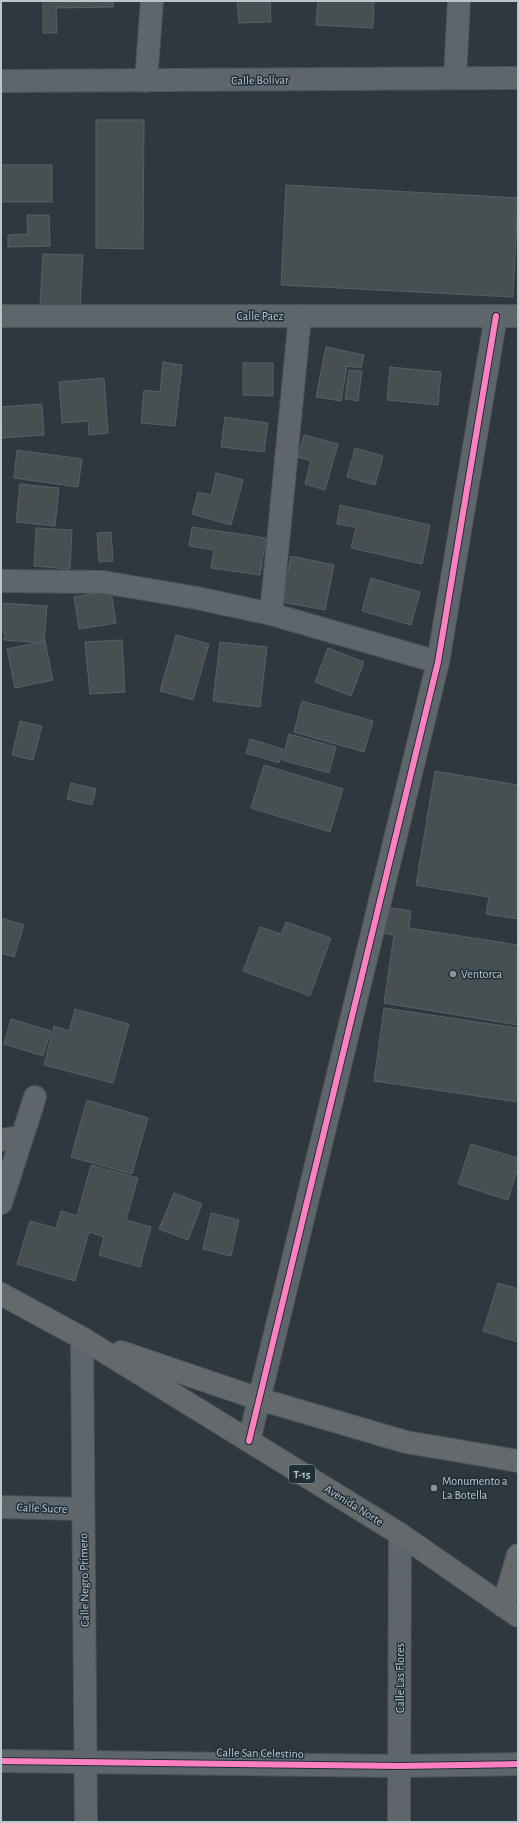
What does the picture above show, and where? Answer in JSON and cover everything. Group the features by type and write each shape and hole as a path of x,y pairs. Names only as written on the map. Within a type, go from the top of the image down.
{"highway":[{"name":"Avenida Norte","path":"1,1294 82,1338 400,1534 511,1611"},
{"name":"Avenida Norte","path":"82,1338 259,1399 406,1442 518,1461"},
{"path":"511,1611 518,1555"}],"street":[{"path":"146,81 152,1"},
{"path":"455,78 459,1"},
{"name":"Calle Bolívar","path":"1,81 518,78"},
{"name":"Calle Paez","path":"1,316 518,316"},
{"path":"271,614 300,316"},
{"path":"249,1441 438,662 496,316"},
{"path":"1,581 104,582 196,598 271,614 438,662"},
{"path":"1,1203 35,1097"},
{"path":"1,1140 22,1137"},
{"name":"Calle Negro Primero","path":"82,1338 86,1822"},
{"name":"Calle Sucre","path":"1,1507 83,1509"},
{"name":"Calle Las Flores","path":"399,1822 400,1534"},
{"name":"Calle San Celestino","path":"1,1761 400,1766 518,1764"}],"building":[{"path":"43,1 113,1 113,7 56,8 57,33 43,33"},
{"path":"237,1 270,1 271,22 239,23"},
{"path":"318,1 374,1 373,28 316,25"},
{"path":"96,120 144,120 143,249 96,248"},
{"path":"1,165 52,165 52,202 1,202"},
{"path":"286,185 518,198 513,297 281,285"},
{"path":"27,215 49,215 50,246 8,247 8,235 28,234"},
{"path":"43,254 83,255 80,306 40,304"},
{"path":"326,347 364,355 361,368 347,366 341,401 316,397"},
{"path":"163,362 182,365 175,426 141,423 144,390 160,392"},
{"path":"243,363 273,363 273,396 243,395"},
{"path":"390,367 441,372 438,405 387,400"},
{"path":"349,370 362,371 358,401 345,399"},
{"path":"104,378 108,433 89,435 88,421 62,423 59,382"},
{"path":"42,404 44,435 2,438 1,407"},
{"path":"225,417 268,423 264,452 221,447"},
{"path":"304,435 338,444 325,490 305,484 311,461 298,457"},
{"path":"355,448 383,456 375,485 347,477"},
{"path":"17,450 82,459 78,487 14,478"},
{"path":"216,473 243,480 231,525 192,514 198,492 211,495"},
{"path":"20,484 59,488 55,526 16,522"},
{"path":"340,505 430,525 422,564 351,548 356,527 337,524"},
{"path":"192,527 266,538 260,575 211,568 214,550 189,546"},
{"path":"36,528 72,530 70,569 34,566"},
{"path":"111,532 113,561 99,562 97,533"},
{"path":"291,556 334,565 325,610 282,602"},
{"path":"371,578 420,592 411,625 362,611"},
{"path":"111,591 116,623 79,629 74,597"},
{"path":"1,603 47,606 44,643 4,640 5,633 1,632"},
{"path":"176,635 209,644 193,700 160,691"},
{"path":"122,640 125,692 90,694 85,642"},
{"path":"45,641 53,680 15,688 7,649"},
{"path":"220,642 267,647 260,707 213,701"},
{"path":"328,648 364,662 351,696 315,682"},
{"path":"302,701 373,721 364,752 294,732"},
{"path":"20,721 42,726 33,760 12,755"},
{"path":"289,734 336,747 329,773 282,760"},
{"path":"250,739 283,749 279,763 246,753"},
{"path":"264,765 343,789 330,832 251,808"},
{"path":"435,771 518,785 518,919 486,914 489,897 416,885"},
{"path":"71,783 96,789 92,805 67,799"},
{"name":"Ventorca","path":"381,906 411,911 409,928 518,945 518,1025 384,1003 394,935 378,932"},
{"path":"1,918 24,925 14,957 1,953"},
{"path":"286,922 331,938 310,996 243,971 260,927 281,934"},
{"path":"384,1008 518,1028 518,1102 374,1081"},
{"path":"75,1009 129,1024 113,1083 44,1065 54,1026 69,1031"},
{"path":"11,1019 51,1031 43,1056 4,1044"},
{"path":"87,1100 148,1118 132,1174 71,1157"},
{"path":"471,1144 518,1158 518,1167 508,1200 458,1184"},
{"path":"91,1165 138,1178 126,1220 151,1227 140,1267 99,1255 104,1237 89,1232 75,1281 17,1264 30,1221 56,1228 61,1211 77,1216"},
{"path":"174,1193 202,1204 188,1240 159,1229"},
{"path":"211,1213 239,1220 231,1256 203,1249"},
{"path":"498,1283 518,1289 518,1342 483,1331"}],"cycle path":[{"path":"249,1441 438,662 496,316"},
{"path":"1,1761 400,1766 518,1764"}],"place":[{"name":"Ventorca","path":"453,974"},
{"name":"Monumento a La Botella","path":"434,1488"}]}
